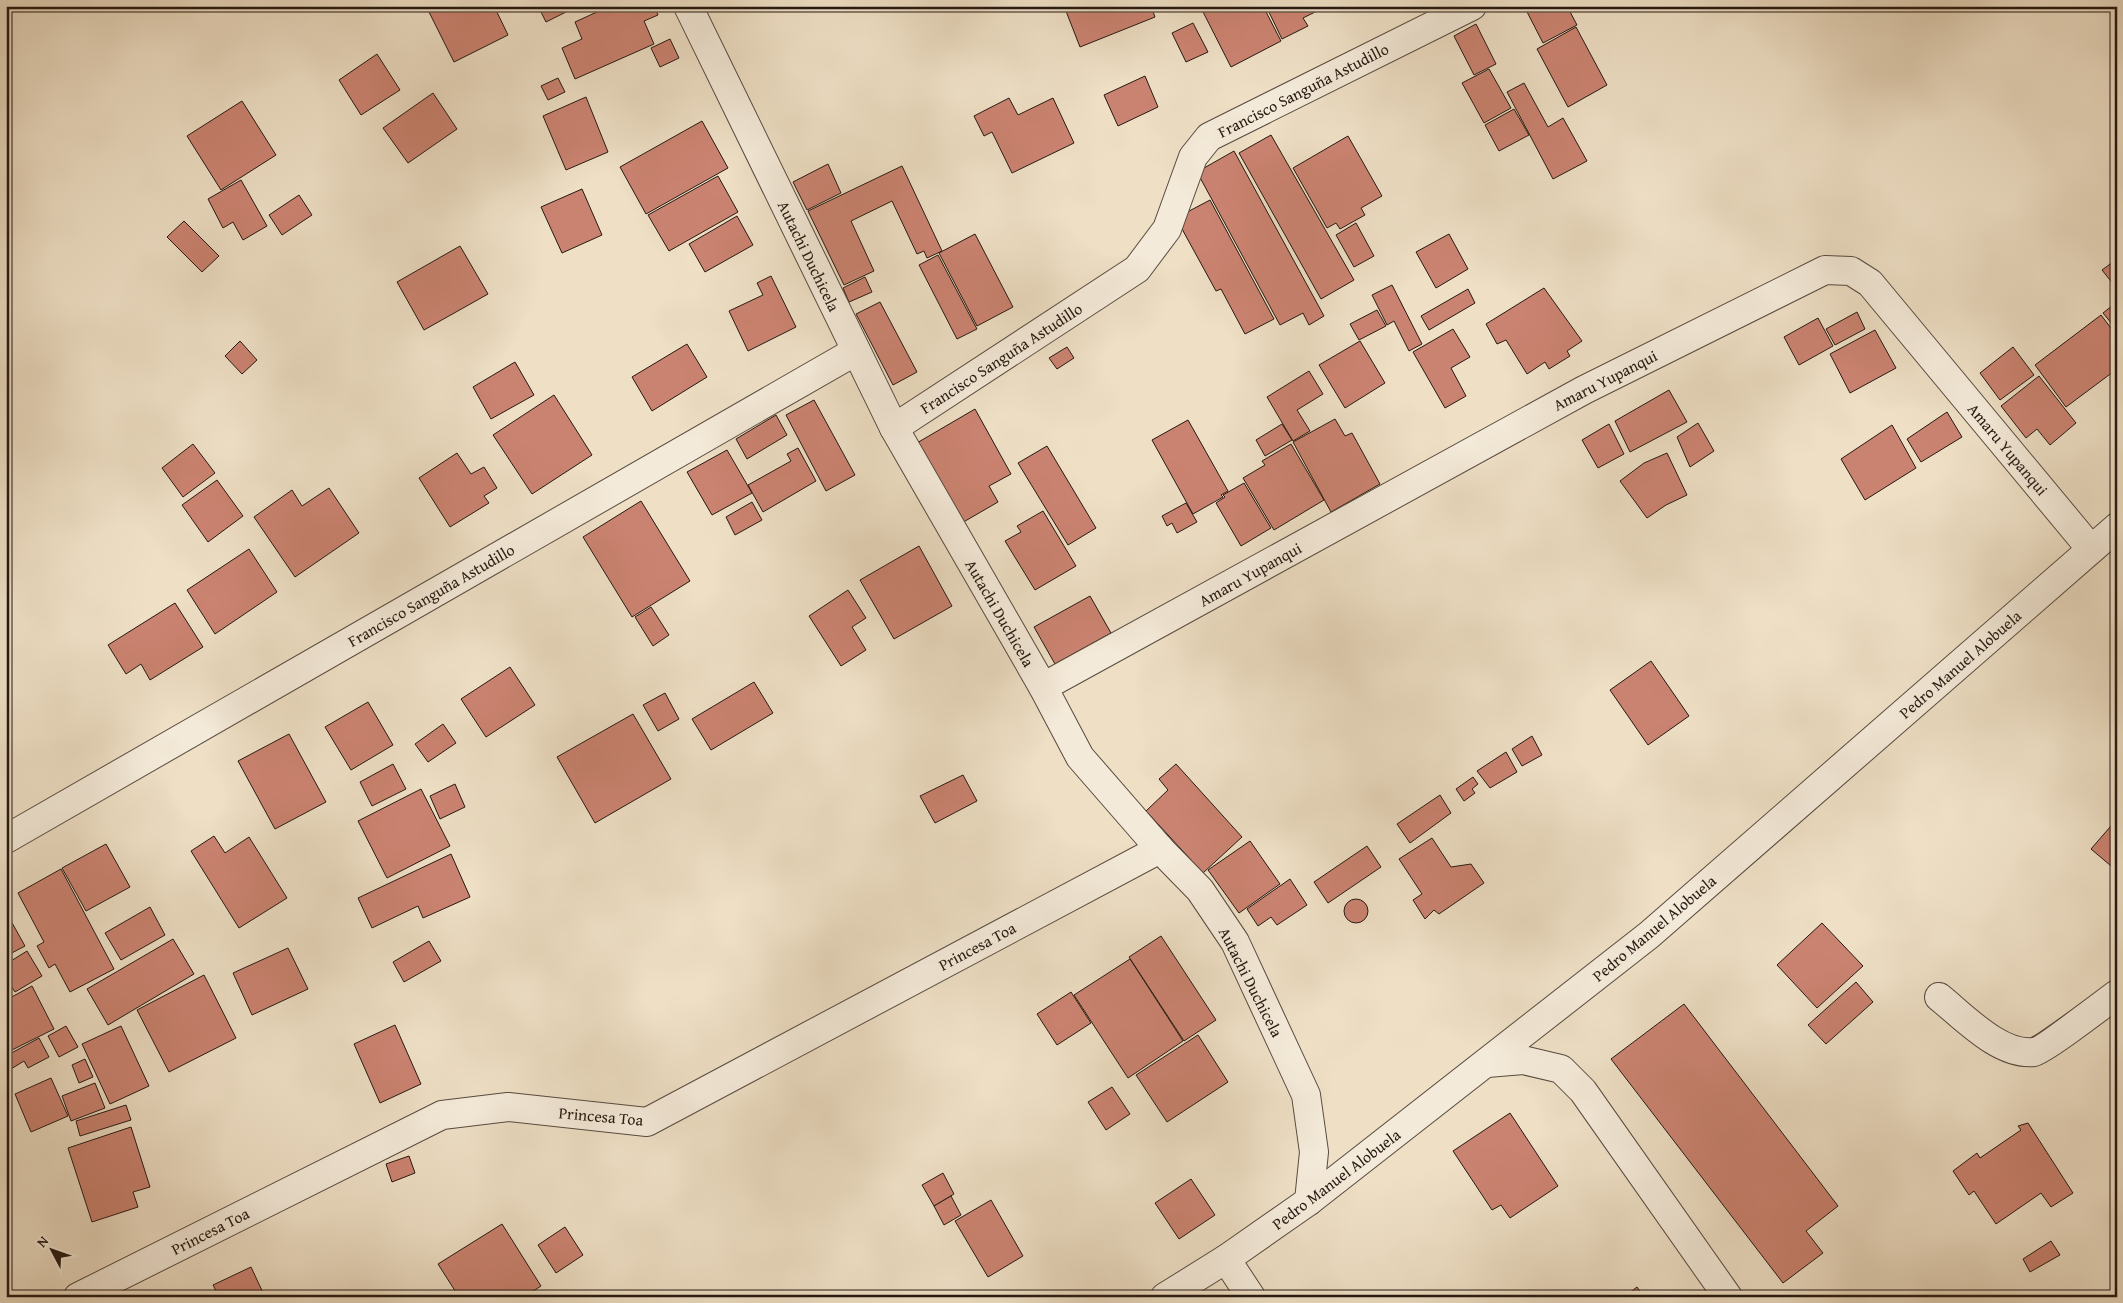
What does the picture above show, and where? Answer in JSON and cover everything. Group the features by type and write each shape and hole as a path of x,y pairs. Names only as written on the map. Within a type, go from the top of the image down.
{"street":[{"name":"Autachi Duchicela","path":"688,6 894,428 1043,687 1080,757 1160,849 1200,890 1235,942 1306,1095 1314,1152 1309,1201"},
{"name":"Francisco Sanguña Astudillo","path":"894,428 1138,269 1167,229 1193,157 1210,137 1472,6"},
{"name":"Amaru Yupanqui","path":"1043,687 1584,390 1825,270 1851,271 1870,282 2091,549"},
{"name":"Francisco Sanguña Astudillo","path":"6,839 856,350"},
{"name":"Pedro Manuel Alobuela","path":"1165,1297 1226,1259 1309,1201 1649,935 2117,527"},
{"name":"Princesa Toa","path":"78,1297 442,1115 508,1107 647,1122 1160,849"},
{"path":"1939,997 1998,1043 2014,1051 2036,1052 2117,994"},
{"path":"1486,1063 1523,1060 1561,1069 1583,1091 1728,1297"},
{"path":"1226,1259 1251,1297"}],"building":[{"path":"426,6 494,6 508,35 454,62"},
{"path":"538,6 563,6 566,12 546,22"},
{"path":"610,6 654,6 658,15 644,21 654,44 575,79 562,48 582,39 575,22"},
{"path":"1064,6 1151,6 1155,17 1080,47"},
{"path":"1200,6 1263,6 1281,41 1231,67"},
{"path":"1266,6 1327,6 1303,18 1308,26 1282,39"},
{"path":"1524,6 1567,6 1577,25 1543,43"},
{"path":"1193,23 1208,52 1186,62 1172,33"},
{"path":"1476,24 1496,64 1474,75 1454,36"},
{"path":"1576,27 1607,85 1568,107 1537,49"},
{"path":"670,39 679,58 660,67 651,48"},
{"path":"377,54 400,90 361,115 339,80"},
{"path":"1489,69 1511,108 1484,123 1462,83"},
{"path":"1145,76 1158,107 1118,126 1104,95"},
{"path":"558,78 565,92 548,100 541,86"},
{"path":"1524,83 1548,127 1563,118 1587,161 1553,179 1507,92"},
{"path":"433,93 457,129 408,163 383,128"},
{"path":"586,97 608,152 566,170 543,116"},
{"path":"1009,98 1018,115 1053,98 1074,143 1012,173 992,132 984,136 974,116"},
{"path":"242,101 276,155 221,190 187,136"},
{"path":"1514,109 1529,135 1499,151 1485,125"},
{"path":"702,121 728,168 646,214 620,167"},
{"path":"1271,135 1354,280 1321,299 1239,153"},
{"path":"1348,136 1382,196 1361,208 1365,215 1340,229 1336,223 1327,228 1293,168"},
{"path":"1234,151 1324,316 1309,325 1303,313 1280,325 1197,172"},
{"path":"828,164 841,193 807,210 793,182"},
{"path":"902,166 942,251 927,258 924,251 917,254 892,201 851,221 874,271 844,285 808,211"},
{"path":"718,176 738,212 669,251 648,215"},
{"path":"241,180 267,226 243,240 233,222 223,228 208,199"},
{"path":"582,189 602,235 562,253 541,207"},
{"path":"299,195 312,215 282,235 269,215"},
{"path":"1210,200 1274,319 1245,334 1221,289 1216,291 1176,218"},
{"path":"737,216 753,245 705,272 689,244"},
{"path":"184,221 219,256 202,272 167,237"},
{"path":"1356,223 1374,256 1354,267 1336,235"},
{"path":"975,234 1013,307 977,326 939,253"},
{"path":"1449,234 1468,269 1436,288 1416,252"},
{"path":"460,246 488,294 424,330 397,282"},
{"path":"938,255 977,329 957,339 919,265"},
{"path":"2117,259 2117,283 2114,285 2102,270"},
{"path":"771,276 796,327 748,351 729,311 763,295 757,283"},
{"path":"865,277 872,292 849,302 843,288"},
{"path":"1392,285 1422,344 1409,351 1394,321 1387,325 1372,295"},
{"path":"1544,288 1582,341 1567,351 1570,356 1549,369 1545,362 1527,374 1506,340 1497,344 1486,324"},
{"path":"1468,289 1475,303 1429,330 1421,316"},
{"path":"880,302 917,372 893,385 856,314"},
{"path":"2117,302 2117,330 2103,313"},
{"path":"1377,310 1386,326 1359,340 1350,324"},
{"path":"1857,312 1865,329 1835,345 1826,329"},
{"path":"2101,315 2117,336 2117,369 2066,407 2035,365"},
{"path":"1818,318 1833,346 1799,365 1784,337"},
{"path":"1453,329 1470,357 1451,368 1466,396 1445,408 1413,352"},
{"path":"1875,330 1896,368 1850,393 1830,354"},
{"path":"240,341 257,360 242,374 225,356"},
{"path":"1360,341 1385,383 1345,408 1319,365"},
{"path":"687,344 707,377 652,411 632,377"},
{"path":"1067,347 1074,358 1057,369 1049,358"},
{"path":"2013,347 2034,375 2000,400 1980,373"},
{"path":"515,362 534,395 491,419 473,387"},
{"path":"1309,371 1323,394 1297,410 1310,431 1293,441 1267,397"},
{"path":"2039,376 2076,423 2050,445 2037,429 2026,438 2001,406"},
{"path":"1669,390 1687,422 1630,452 1615,421"},
{"path":"554,395 592,455 532,494 493,435"},
{"path":"814,400 855,475 826,491 786,415"},
{"path":"975,409 1011,474 989,486 998,502 960,524 910,447"},
{"path":"1947,412 1962,437 1921,462 1907,439"},
{"path":"776,415 787,435 747,459 736,439"},
{"path":"1335,419 1345,436 1352,433 1380,484 1331,512 1293,442"},
{"path":"1188,420 1228,491 1221,495 1223,497 1193,514 1152,440"},
{"path":"1698,423 1714,451 1690,467 1677,437"},
{"path":"1282,424 1292,440 1265,456 1256,440"},
{"path":"1609,424 1624,454 1598,468 1582,440"},
{"path":"1892,425 1916,468 1865,500 1841,459"},
{"path":"193,444 215,473 183,497 162,468"},
{"path":"1291,444 1324,500 1274,530 1243,478 1265,465 1262,461"},
{"path":"1047,446 1096,528 1068,545 1018,463"},
{"path":"798,448 816,481 763,512 748,485 791,461 787,454"},
{"path":"727,450 752,493 712,515 687,472"},
{"path":"457,453 471,474 484,467 497,488 484,496 489,503 450,527 419,478"},
{"path":"1667,453 1687,495 1666,505 1647,518 1620,481 1644,463"},
{"path":"217,480 243,516 208,542 182,505"},
{"path":"1244,483 1271,528 1241,546 1216,503 1225,497 1223,495"},
{"path":"329,488 359,533 295,577 254,517 292,490 302,506"},
{"path":"641,501 690,581 632,617 583,537"},
{"path":"752,502 762,520 735,535 726,517"},
{"path":"1186,503 1197,522 1177,533 1172,523 1167,526 1162,516"},
{"path":"1043,511 1076,566 1035,590 1005,541 1021,532 1017,526"},
{"path":"919,546 952,606 894,639 860,580"},
{"path":"249,549 277,592 215,634 187,590"},
{"path":"848,590 866,618 852,627 866,650 841,666 809,616"},
{"path":"1090,596 1111,633 1055,664 1034,627"},
{"path":"175,603 203,647 150,680 141,664 126,674 108,645"},
{"path":"651,607 669,635 653,646 635,617"},
{"path":"1651,661 1689,716 1648,745 1610,690"},
{"path":"510,667 535,705 486,737 461,699"},
{"path":"754,682 773,713 711,750 692,719"},
{"path":"665,693 679,719 658,731 643,705"},
{"path":"368,702 393,745 351,770 325,727"},
{"path":"633,714 671,779 595,823 557,757"},
{"path":"443,724 456,743 428,762 415,744"},
{"path":"289,734 326,802 275,829 238,761"},
{"path":"1532,736 1542,755 1522,766 1512,749"},
{"path":"1506,752 1517,772 1490,788 1477,771"},
{"path":"393,764 406,789 372,806 360,782"},
{"path":"1176,764 1242,837 1203,873 1146,811 1168,790 1159,779"},
{"path":"963,775 977,801 935,823 920,796"},
{"path":"1473,777 1478,784 1472,789 1475,793 1464,801 1456,789"},
{"path":"455,784 465,807 440,819 430,796"},
{"path":"421,789 450,846 387,878 358,821"},
{"path":"1440,795 1451,813 1410,843 1397,824"},
{"path":"2117,819 2117,871 2091,849"},
{"path":"214,836 225,853 249,837 287,898 239,928 191,851"},
{"path":"1432,838 1451,867 1471,864 1484,883 1439,914 1434,910 1425,919 1413,900 1422,894 1399,859"},
{"path":"1250,841 1280,884 1239,913 1208,870"},
{"path":"106,844 130,887 86,911 62,868"},
{"path":"1367,846 1381,867 1328,903 1314,882"},
{"path":"451,854 470,897 423,918 418,906 372,928 358,898"},
{"path":"61,869 114,969 70,992 55,964 49,968 37,946 44,942 18,893"},
{"path":"1290,879 1307,905 1277,925 1271,917 1258,926 1247,909"},
{"path":"1356,899 1364,903 1368,911 1364,919 1356,923 1348,919 1344,911 1348,903"},
{"path":"150,907 165,935 121,960 105,933"},
{"path":"6,912 25,946 6,956"},
{"path":"1822,923 1863,966 1817,1008 1777,965"},
{"path":"1161,936 1216,1020 1184,1041 1129,957"},
{"path":"173,939 194,974 108,1025 87,989"},
{"path":"429,941 441,961 404,982 393,962"},
{"path":"288,948 308,989 252,1015 233,973"},
{"path":"27,951 42,976 15,992 6,978 6,964"},
{"path":"1130,959 1183,1041 1128,1078 1074,995"},
{"path":"204,975 236,1038 169,1072 137,1010"},
{"path":"1856,982 1873,1002 1826,1044 1808,1025"},
{"path":"32,986 54,1029 6,1053 6,1000"},
{"path":"1071,992 1091,1023 1057,1045 1037,1014"},
{"path":"1684,1004 1838,1206 1806,1231 1823,1253 1783,1283 1611,1059"},
{"path":"395,1025 421,1084 380,1103 354,1044"},
{"path":"66,1026 78,1047 59,1057 48,1036"},
{"path":"121,1026 149,1086 110,1104 82,1044"},
{"path":"1198,1035 1228,1082 1167,1122 1136,1075"},
{"path":"39,1038 49,1057 28,1068 24,1061 11,1069 6,1056"},
{"path":"85,1059 93,1077 79,1083 72,1065"},
{"path":"51,1078 68,1116 31,1132 15,1094"},
{"path":"95,1083 105,1108 71,1121 62,1096"},
{"path":"1112,1087 1130,1114 1106,1130 1088,1102"},
{"path":"126,1105 131,1120 80,1136 76,1121"},
{"path":"1510,1113 1558,1186 1510,1218 1501,1205 1492,1210 1453,1151"},
{"path":"2028,1123 2073,1193 2051,1207 2041,1193 1996,1224 1974,1191 1969,1195 1953,1171 1977,1153 1980,1158 2021,1130 2018,1126"},
{"path":"131,1127 150,1187 133,1192 138,1207 92,1222 68,1148"},
{"path":"409,1156 415,1173 392,1182 386,1164"},
{"path":"943,1173 954,1194 934,1206 922,1185"},
{"path":"1191,1179 1215,1215 1179,1239 1155,1203"},
{"path":"951,1196 961,1215 944,1225 934,1206"},
{"path":"991,1200 1023,1256 988,1277 955,1221"},
{"path":"502,1224 541,1286 524,1297 459,1297 438,1264"},
{"path":"565,1227 583,1255 556,1273 538,1245"},
{"path":"2051,1241 2060,1255 2030,1272 2023,1259"},
{"path":"251,1267 265,1297 219,1297 213,1285"},
{"path":"1637,1287 1644,1297 1624,1297"}]}
